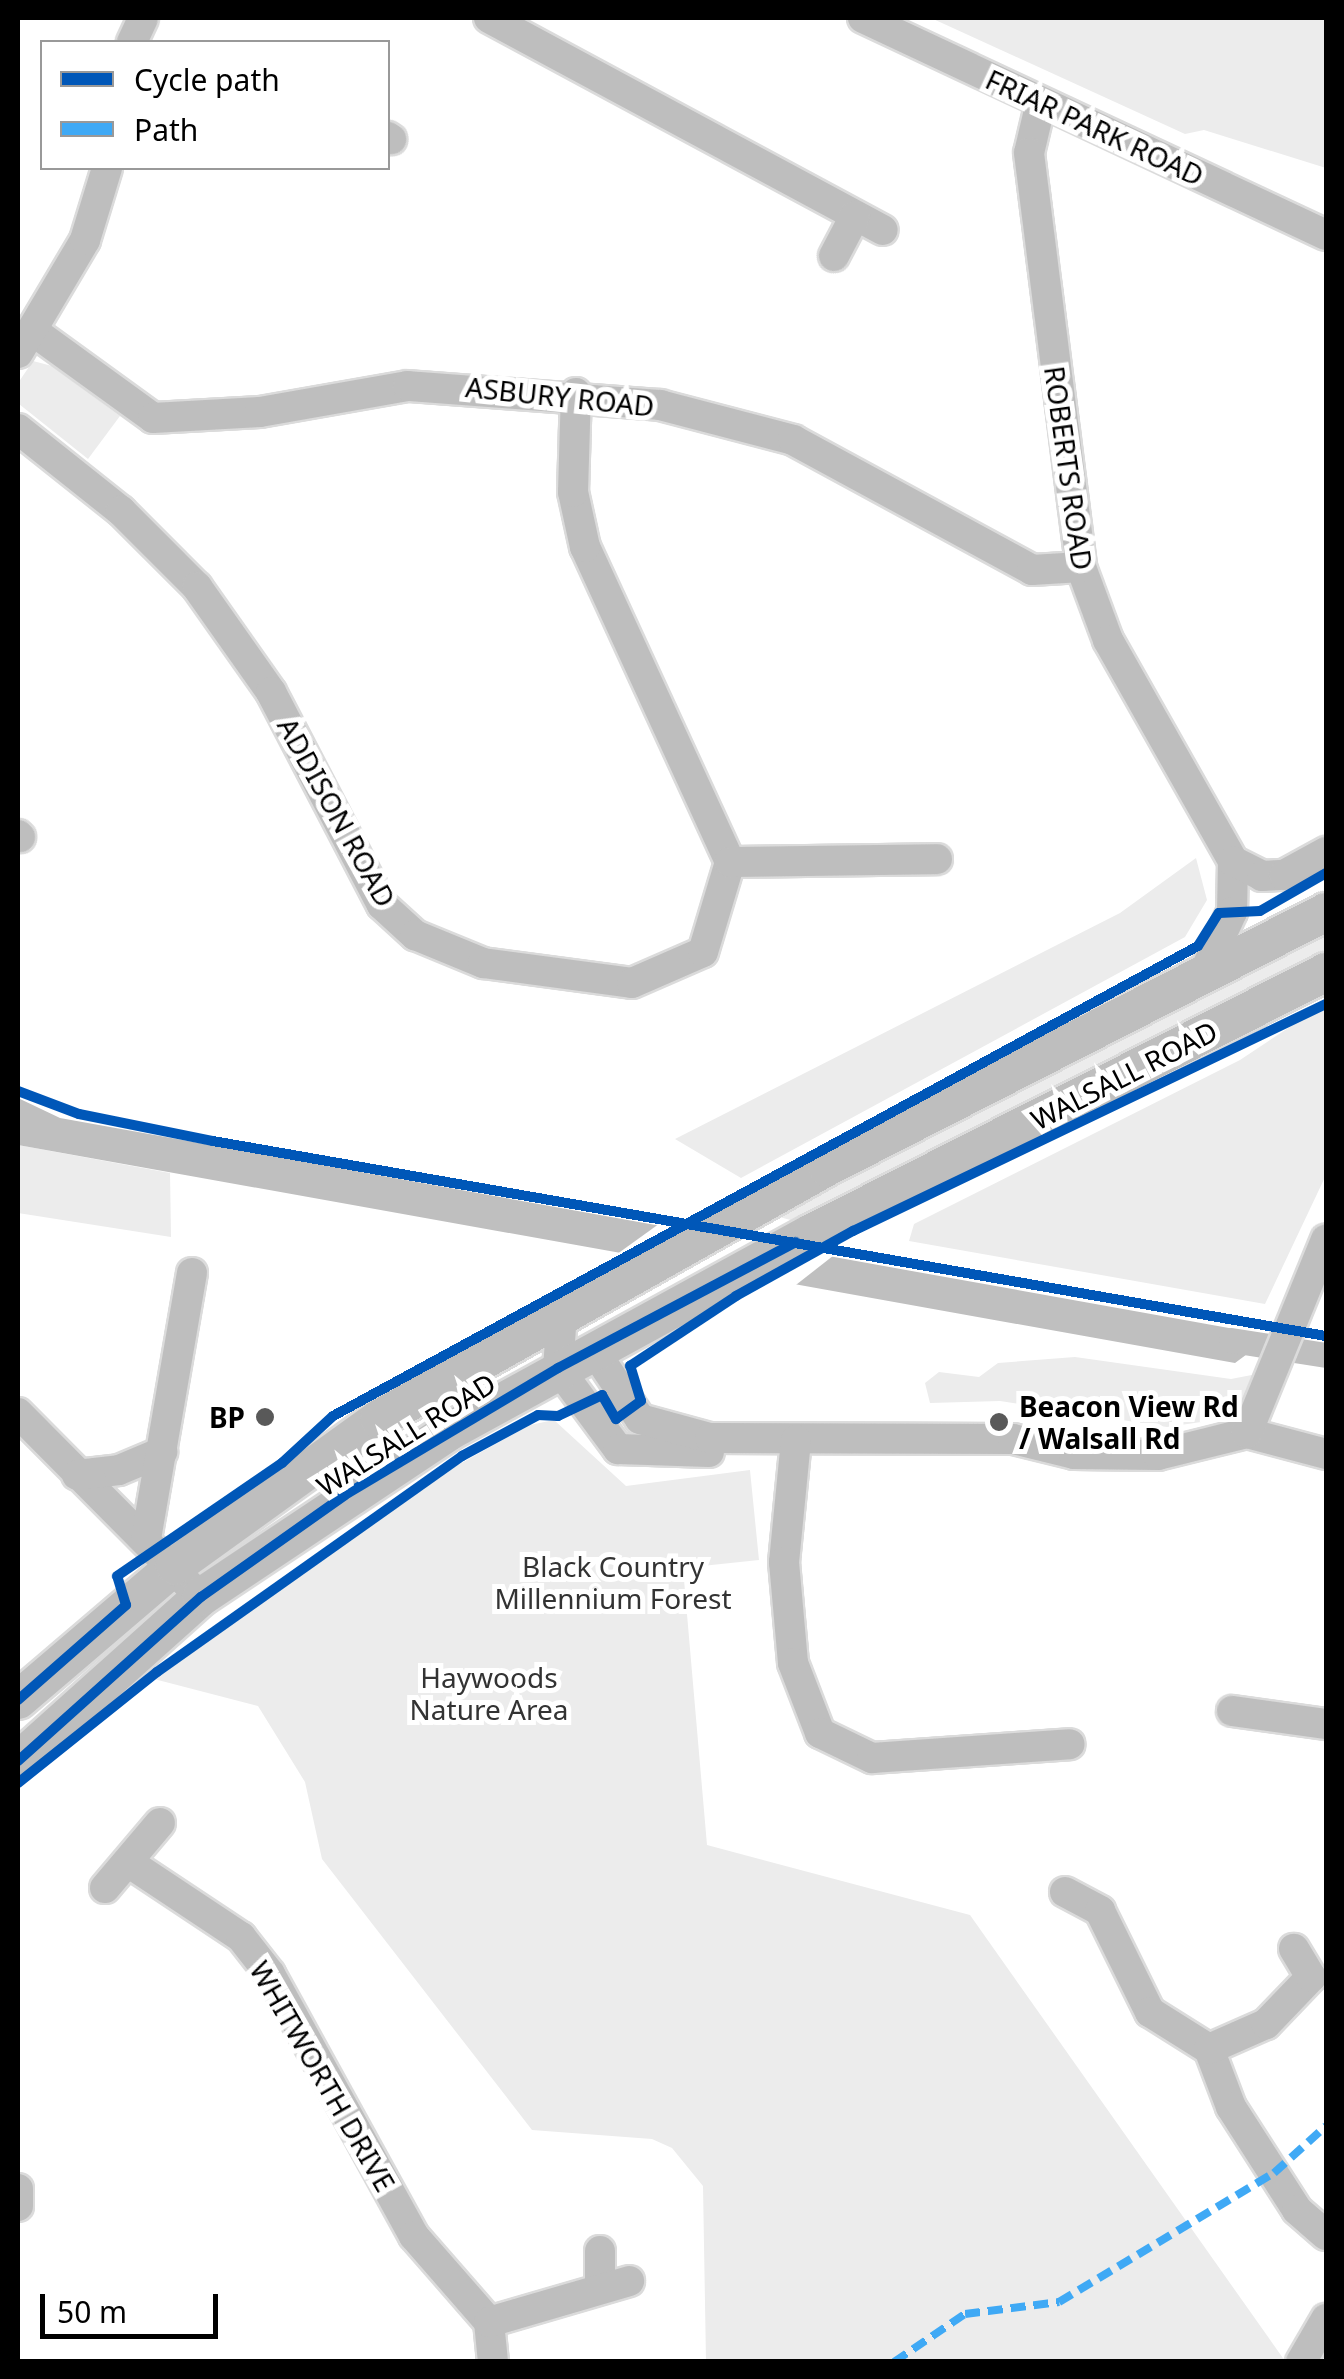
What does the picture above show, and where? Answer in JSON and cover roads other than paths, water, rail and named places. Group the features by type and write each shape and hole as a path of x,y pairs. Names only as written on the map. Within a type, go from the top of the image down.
{"main road":[{"name":"WALSALL ROAD","path":"18,1761 201,1597 567,1345 642,1270 736,1217 1326,912"},
{"name":"WALSALL ROAD","path":"18,1700 175,1566 353,1438 707,1289 1326,972"}],"street":[{"path":"489,18 869,223 834,256"},
{"name":"FRIAR PARK ROAD","path":"863,18 1326,235"},
{"name":"ROBERTS ROAD","path":"1041,102 1028,153 1080,567 1108,640 1232,861 1232,912 1203,975"},
{"path":"25,342 85,240 106,170"},
{"name":"ASBURY ROAD","path":"25,342 154,418 182,422 408,386 576,393 660,405 794,440 1032,570 1080,567"},
{"path":"576,393 573,492 585,546 730,862 937,859"},
{"name":"ADDISON ROAD","path":"18,428 121,511 196,587 271,692 382,905 415,935 484,962 632,983 703,952 730,862"},
{"path":"1232,861 1262,876 1284,875 1326,852"},
{"path":"1248,1433 1326,1240"},
{"path":"146,1539 192,1273"},
{"path":"567,1345 629,1409 668,1432 796,1440 1012,1439 1074,1454 1158,1456 1248,1433 1326,1454"},
{"path":"18,1413 77,1475 175,1566 201,1597"},
{"path":"796,1440 784,1562 792,1663 820,1733 872,1758 1070,1744"},
{"path":"77,1475 119,1470 162,1452"},
{"path":"1232,1711 1326,1724"},
{"path":"105,1888 160,1823"},
{"name":"WHITWORTH DRIVE","path":"128,1862 241,1937 270,1974 414,2236 488,2322"},
{"path":"1065,1892 1100,1911 1150,2012 1209,2050 1231,2107 1298,2210 1326,2235"},
{"path":"1209,2050 1266,2024 1319,1980 1294,1949"},
{"path":"18,2190 18,2206"},
{"path":"493,2362 488,2322 614,2283 600,2252"},
{"path":"1301,2362 1326,2319"}],"waterway":[{"path":"1231,1340 1326,1355"}],"place":[{"name":"BP","path":"265,1417"},
{"name":"Beacon View Rd / Walsall Rd","path":"999,1422"}],"park label":[{"name":"Black Country Millennium Forest","path":"613,1582"},
{"name":"Haywoods Nature Area","path":"489,1693"}]}
